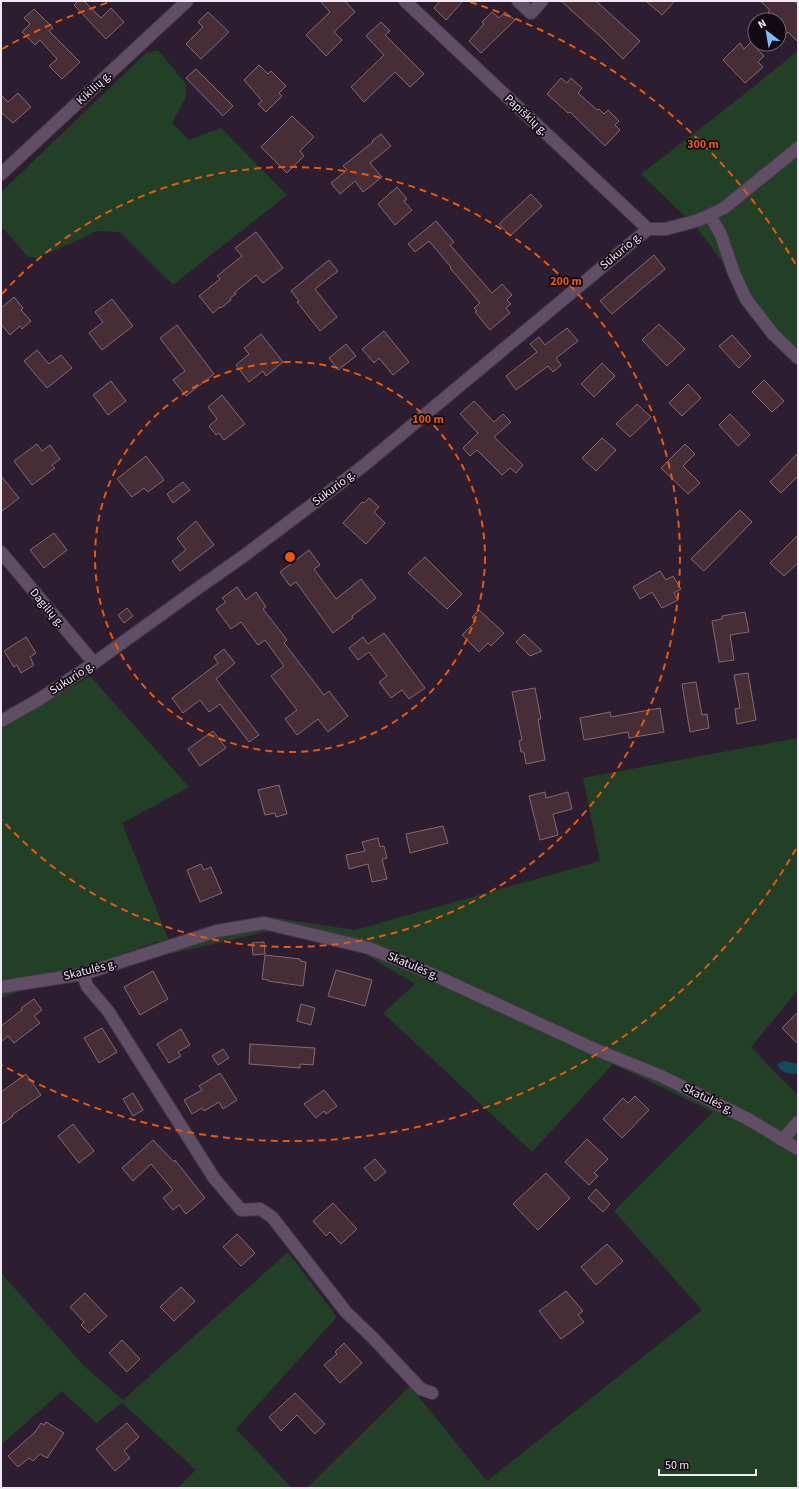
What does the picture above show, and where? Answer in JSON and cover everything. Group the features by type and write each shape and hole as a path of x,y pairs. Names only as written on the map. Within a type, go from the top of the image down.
{"street":[{"name":"Kikilių g.","path":"1,174 187,1"},
{"name":"Papiškių g.","path":"405,1 648,229"},
{"path":"518,1 531,13 542,1"},
{"path":"648,229 666,229 710,216 724,208 798,148"},
{"path":"710,216 721,235 734,273 746,299 773,334 798,358"},
{"name":"Sūkurio g.","path":"1,721 38,700 94,664 245,555 362,467 648,229"},
{"name":"Dagilių g.","path":"1,552 94,664"},
{"name":"Skatulės g.","path":"1,987 83,974 217,931 264,923 369,948 423,970 592,1048 661,1076 748,1119 798,1149"},
{"path":"83,974 87,986 108,1011 214,1178 241,1210 260,1209 272,1217 346,1312 373,1338 421,1389 432,1393"},
{"path":"782,1140 798,1122"}],"green space":[{"path":"158,50 186,84 186,97 172,123 189,140 221,128 287,195 173,285 120,232 97,231 37,258 28,257 1,226 1,192 146,53"},
{"path":"798,51 798,349 766,319 696,227 641,174"},
{"path":"90,676 189,787 122,823 169,941 262,916 355,930 600,861 583,778 798,738 798,990 751,1047 798,1095 798,1358 796,1360 798,1362 798,1488 307,1488 410,1386 487,1481 702,1310 614,1211 713,1112 613,1064 532,1152 383,1013 415,984 365,954 274,930 165,955 158,941 1,998 1,728"},
{"path":"288,1252 337,1317 236,1429 292,1488 177,1488 196,1470 122,1403 96,1423 62,1391 1,1445 1,1273 85,1367 123,1400"}],"water":[{"path":"784,1061 798,1064 798,1074 788,1073 780,1069 777,1064"}],"building":[{"path":"78,1 84,1 101,18 111,8 124,22 106,39 74,5"},
{"path":"320,1 345,1 355,12 334,32 342,40 326,56 306,35 330,12"},
{"path":"440,1 463,1 446,20 434,8"},
{"path":"561,1 596,1 640,41 623,59"},
{"path":"646,1 675,1 662,15"},
{"path":"760,1 794,1 798,5 798,42 788,32 787,33 787,12 768,12 770,10"},
{"path":"34,9 53,28 49,31 80,62 62,79 49,66 57,59 40,40 35,45 22,32 30,24 24,18"},
{"path":"208,12 229,32 201,59 186,44 203,27 198,22"},
{"path":"492,12 499,18 505,12 515,20 481,53 469,41 484,24 482,22"},
{"path":"381,22 390,31 385,35 424,74 410,87 395,72 364,102 351,87 384,55 366,36"},
{"path":"740,43 744,49 747,46 747,52 760,52 764,56 758,62 763,67 745,83 723,60"},
{"path":"259,65 268,74 271,71 286,86 279,93 282,96 266,112 258,104 262,101 244,80"},
{"path":"196,69 233,106 223,116 186,78"},
{"path":"561,78 567,83 571,78 582,88 578,93 597,110 599,109 604,114 608,110 619,121 615,125 620,130 605,146 570,112 568,113 547,94"},
{"path":"18,93 31,107 13,123 1,112 1,95 8,102"},
{"path":"292,116 314,137 300,151 304,156 287,173 261,147"},
{"path":"381,134 391,146 370,163 382,177 363,192 355,181 340,194 331,183 347,170 343,166"},
{"path":"397,187 407,199 404,201 412,210 395,225 378,204"},
{"path":"531,194 542,206 510,236 499,224"},
{"path":"436,221 454,242 450,245 492,293 502,284 512,295 507,300 511,304 506,308 510,313 490,330 475,312 477,311 474,308 480,303 429,241 415,252 408,244"},
{"path":"256,232 283,268 263,283 256,275 234,293 236,294 230,298 231,300 213,313 199,296 220,279 217,276 242,256 235,248"},
{"path":"654,255 665,269 612,314 600,301"},
{"path":"329,260 338,271 315,289 337,317 320,331 297,302 299,301 291,291"},
{"path":"14,297 23,308 21,310 31,321 22,329 20,326 10,335 1,324 1,308"},
{"path":"112,299 133,326 102,350 89,333 103,322 95,312"},
{"path":"659,324 685,349 667,366 642,340"},
{"path":"177,325 214,374 186,396 173,380 185,371 160,338"},
{"path":"567,328 578,341 556,358 561,365 553,372 548,366 516,390 506,376 537,352 530,344 539,337 545,345"},
{"path":"384,331 409,362 393,375 379,358 374,363 362,349"},
{"path":"261,334 283,362 266,376 263,371 249,382 236,365 249,354 244,348"},
{"path":"732,335 751,356 739,368 719,346"},
{"path":"346,344 356,356 338,370 329,358"},
{"path":"37,350 49,364 61,355 72,368 47,388 24,361"},
{"path":"602,363 615,376 594,397 581,384"},
{"path":"764,380 784,401 772,412 752,392"},
{"path":"111,381 126,401 108,415 93,395"},
{"path":"688,384 701,398 682,416 669,403"},
{"path":"222,395 245,424 224,440 219,433 216,435 209,426 217,419 208,407"},
{"path":"474,401 494,422 503,414 511,422 494,437 523,465 516,473 510,468 502,475 477,450 470,456 463,448 478,433 460,414"},
{"path":"637,404 651,417 630,437 616,424"},
{"path":"730,414 750,435 738,446 719,425"},
{"path":"602,438 616,450 596,471 582,458"},
{"path":"37,444 42,451 50,445 60,459 52,465 55,468 32,485 14,461"},
{"path":"685,444 695,454 683,466 700,483 688,494 661,468"},
{"path":"798,453 798,476 781,493 770,482"},
{"path":"146,456 164,480 148,492 144,488 132,497 117,479"},
{"path":"1,476 19,498 1,512"},
{"path":"183,482 190,490 173,503 167,494"},
{"path":"369,498 379,507 374,512 385,523 366,544 343,523 362,502 364,503"},
{"path":"740,510 752,522 704,571 691,559"},
{"path":"196,521 214,545 180,571 172,561 186,550 177,538"},
{"path":"54,533 67,550 44,568 30,550"},
{"path":"798,535 798,563 784,576 770,563"},
{"path":"309,550 320,565 314,569 336,599 361,579 376,598 333,633 296,582 290,586 280,572"},
{"path":"425,557 462,594 447,609 408,573"},
{"path":"660,571 666,580 673,576 681,589 674,593 678,600 662,608 652,592 640,599 633,587"},
{"path":"237,587 246,600 256,592 266,607 263,609 287,640 284,643 324,695 329,691 348,716 328,732 318,719 297,735 285,719 297,710 271,676 284,666 265,640 258,645 241,622 231,629 216,609 226,602 222,598"},
{"path":"127,608 133,616 124,623 118,615"},
{"path":"479,610 504,633 491,646 488,643 479,652 462,635 476,621 472,617"},
{"path":"745,612 749,632 730,635 734,660 719,662 712,621 722,619 722,616"},
{"path":"384,633 425,688 409,699 402,690 391,698 379,682 387,676 369,652 358,660 349,648 363,637 368,644"},
{"path":"524,634 542,651 530,656 516,642"},
{"path":"26,637 36,653 30,657 34,665 21,673 17,665 14,667 4,651"},
{"path":"224,649 235,663 216,679 259,735 249,742 220,704 209,712 200,700 183,713 172,698 218,663 214,657"},
{"path":"748,673 756,720 737,724 735,709 740,708 734,675"},
{"path":"696,682 702,715 707,714 709,728 690,732 682,684"},
{"path":"535,688 541,719 538,719 545,760 526,764 524,752 521,752 519,741 522,740 512,692"},
{"path":"660,708 664,732 629,738 628,732 584,740 580,718 610,712 611,717"},
{"path":"213,731 226,748 200,766 188,749"},
{"path":"279,785 287,814 276,817 275,813 265,815 258,790"},
{"path":"545,792 546,798 568,792 572,809 553,814 558,835 540,840 529,796"},
{"path":"443,826 448,843 410,853 406,834"},
{"path":"378,838 380,847 384,846 387,858 382,859 387,879 372,882 368,864 349,869 346,855 365,851 362,842"},
{"path":"201,864 204,870 211,867 222,893 200,902 187,870"},
{"path":"264,942 265,954 253,955 252,943"},
{"path":"265,955 300,959 300,961 306,962 303,986 262,979"},
{"path":"336,970 372,980 365,1006 328,996"},
{"path":"153,971 168,999 140,1015 124,987"},
{"path":"34,999 42,1010 34,1016 40,1023 14,1043 8,1036 1,1042 1,1026 22,1010 21,1008"},
{"path":"301,1004 315,1008 311,1025 297,1021"},
{"path":"798,1012 798,1044 782,1028"},
{"path":"102,1028 117,1052 99,1063 84,1038"},
{"path":"181,1029 190,1045 178,1052 181,1056 169,1063 157,1044"},
{"path":"250,1044 315,1048 313,1065 300,1064 300,1068 249,1064"},
{"path":"223,1049 229,1058 218,1065 212,1056"},
{"path":"220,1073 237,1100 223,1109 219,1102 204,1111 202,1108 192,1114 184,1100 202,1090 199,1086"},
{"path":"26,1074 41,1095 12,1115 13,1116 1,1125 1,1092"},
{"path":"324,1090 337,1106 326,1114 324,1111 316,1118 304,1104"},
{"path":"133,1093 143,1110 133,1116 123,1099"},
{"path":"635,1096 649,1110 622,1138 603,1119 623,1098 628,1103"},
{"path":"73,1124 94,1151 79,1163 58,1136"},
{"path":"587,1139 608,1159 594,1173 598,1176 589,1185 565,1162"},
{"path":"153,1140 174,1162 175,1160 205,1198 186,1214 179,1205 173,1210 163,1198 173,1190 151,1164 133,1181 122,1168"},
{"path":"375,1159 386,1172 375,1181 364,1168"},
{"path":"546,1173 570,1198 538,1230 513,1204"},
{"path":"596,1189 610,1204 603,1212 588,1198"},
{"path":"333,1203 357,1229 341,1244 330,1232 326,1236 313,1221"},
{"path":"237,1234 255,1253 241,1266 223,1247"},
{"path":"607,1244 623,1261 596,1285 581,1267"},
{"path":"181,1287 195,1301 174,1321 160,1307"},
{"path":"566,1291 583,1311 578,1315 584,1322 561,1339 539,1311"},
{"path":"85,1293 107,1316 89,1333 81,1325 84,1322 70,1307"},
{"path":"122,1340 140,1359 127,1372 109,1353"},
{"path":"344,1343 362,1363 340,1383 324,1365 337,1354 335,1352"},
{"path":"295,1393 325,1424 315,1434 297,1415 281,1431 269,1417"},
{"path":"46,1422 64,1433 47,1458 40,1454 33,1461 29,1458 18,1467 8,1456 35,1432 41,1423 44,1425"},
{"path":"127,1423 139,1437 124,1451 130,1458 115,1471 96,1449"}]}
